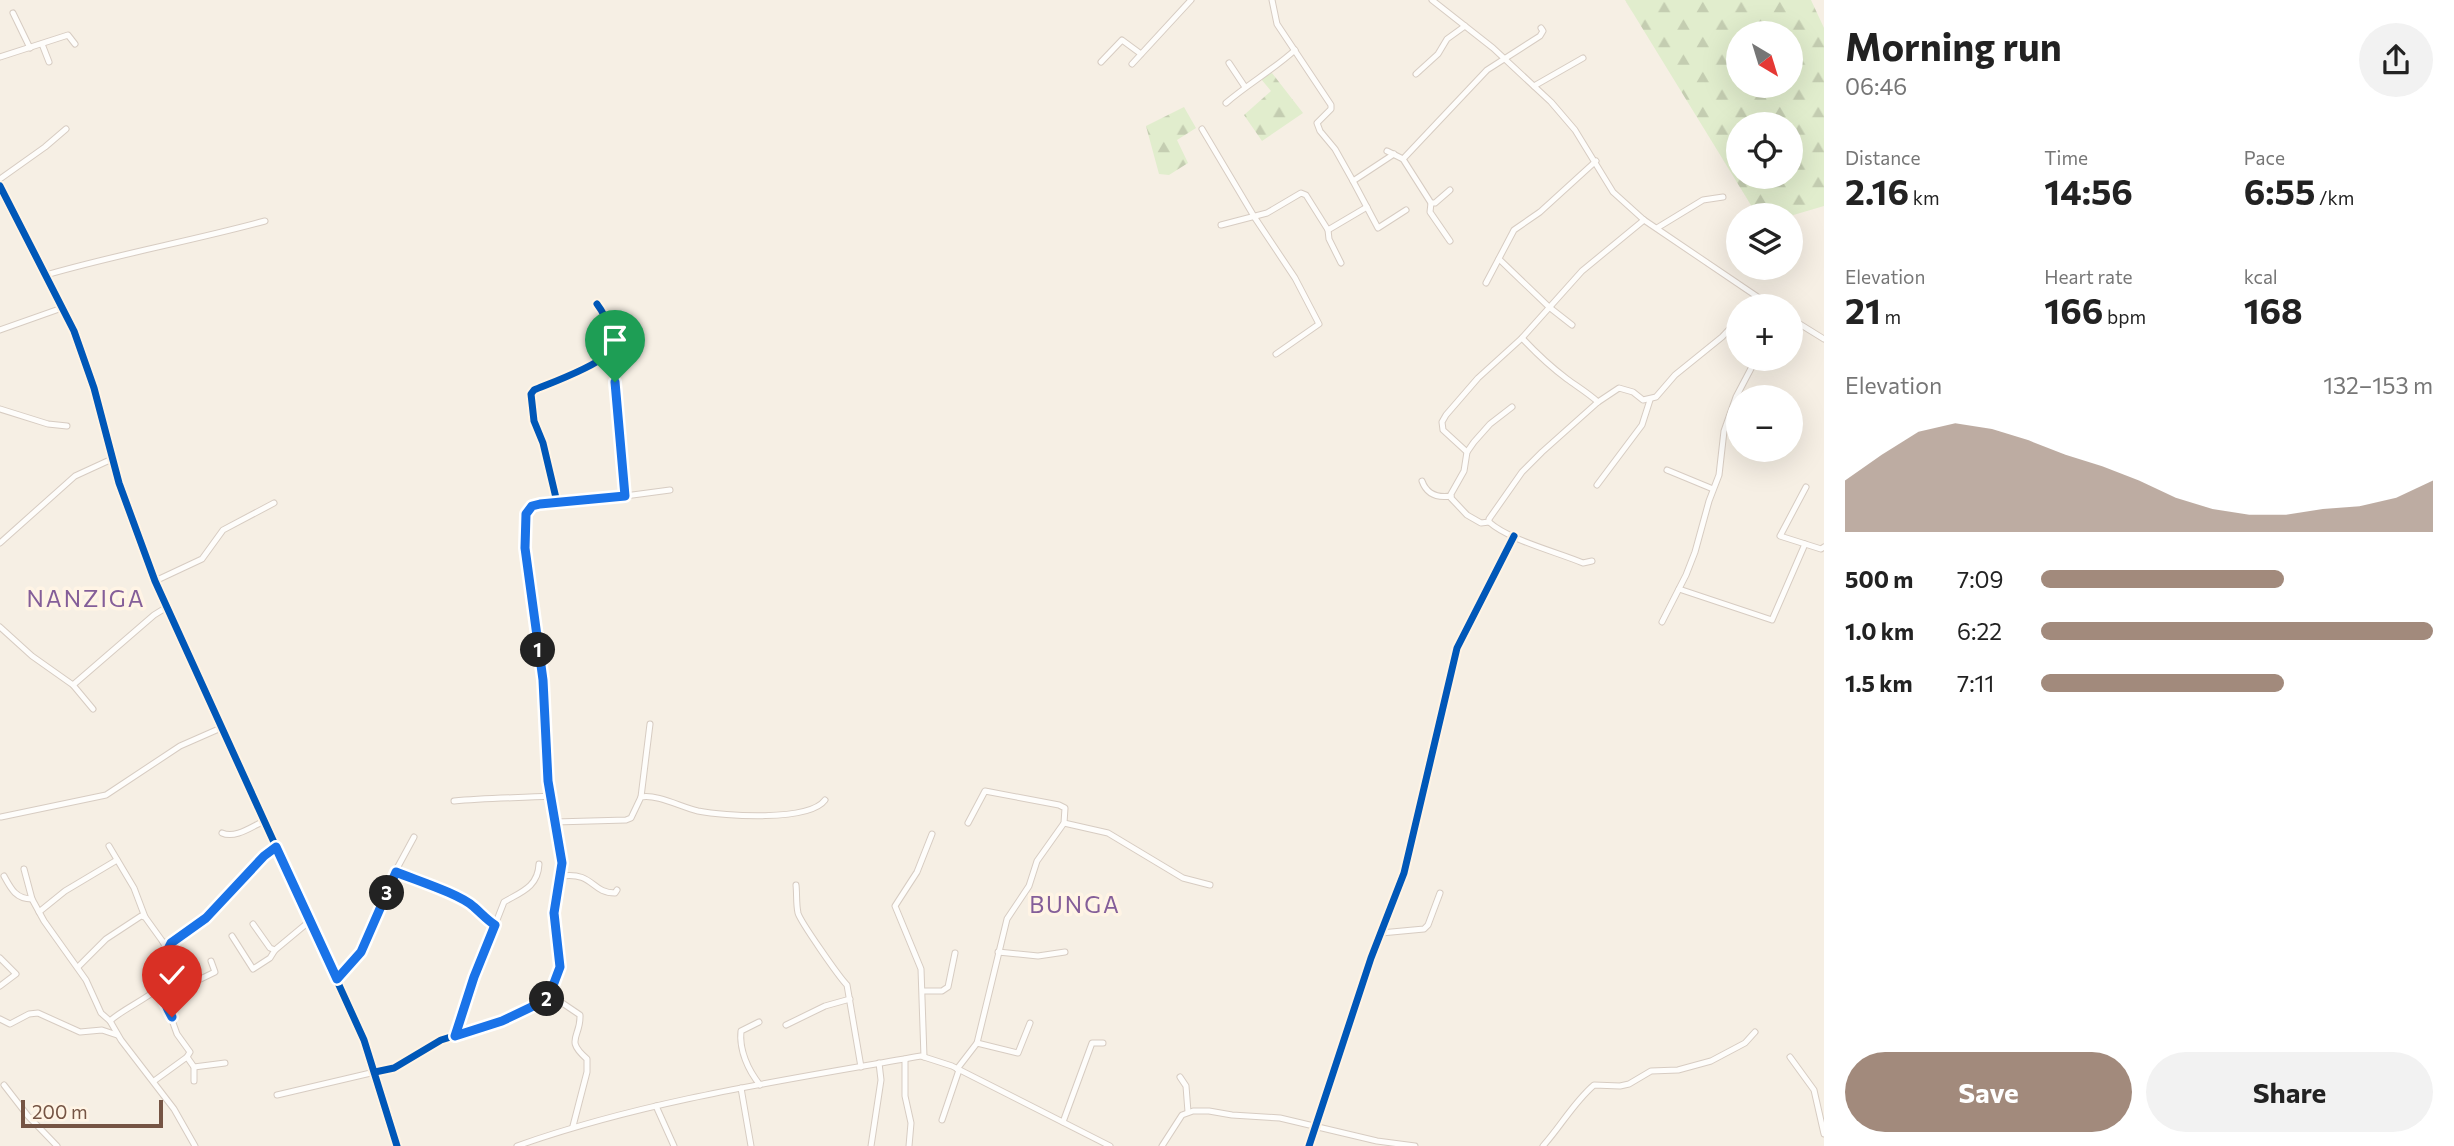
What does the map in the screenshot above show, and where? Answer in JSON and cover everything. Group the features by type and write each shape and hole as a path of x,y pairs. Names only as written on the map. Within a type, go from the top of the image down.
{"street":[{"path":"1132,64 1190,0"},
{"path":"1272,0 1277,24 1328,98 1331,109 1317,123 1320,131 1335,149 1378,228 1406,210"},
{"path":"1432,0 1560,110 1596,161 1613,192 1644,220 1753,294"},
{"path":"13,13 30,48"},
{"path":"1416,74 1438,54 1447,39 1465,26"},
{"path":"1403,159 1487,70 1540,36 1543,31 1541,28"},
{"path":"0,57 68,36 75,44"},
{"path":"1101,62 1122,40 1141,54"},
{"path":"42,44 49,62"},
{"path":"1226,103 1274,69 1295,50"},
{"path":"1534,86 1583,58"},
{"path":"1229,63 1245,87"},
{"path":"0,178 46,147 66,129"},
{"path":"1202,129 1255,218 1295,278 1319,324 1276,354"},
{"path":"1353,181 1391,153 1403,159 1431,204 1430,212 1450,241"},
{"path":"1486,284 1514,230 1540,212 1596,161"},
{"path":"0,186 74,331 92,382 112,459 155,581 364,1040 397,1146"},
{"path":"1431,204 1450,190"},
{"path":"1221,225 1255,218 1301,193 1306,195 1328,230 1329,239 1341,263"},
{"path":"1657,228 1703,200 1723,197"},
{"path":"1328,230 1367,207"},
{"path":"1467,452 1443,430 1442,422 1446,415 1478,378 1522,338 1582,271 1644,220"},
{"path":"46,275 119,254 265,221"},
{"path":"1499,259 1572,325"},
{"path":"554,502 556,498 543,443 534,421 531,394 534,390 563,379 604,356 609,348 610,335 607,321 597,304"},
{"path":"0,330 62,308"},
{"path":"1803,326 1824,339"},
{"path":"1489,522 1493,511 1522,472 1598,402 1619,388 1633,392 1643,400 1656,397 1682,368 1726,333"},
{"path":"1522,338 1536,354 1598,402"},
{"path":"1662,622 1695,551 1719,475 1724,431 1749,371"},
{"path":"615,382 625,496"},
{"path":"1597,485 1642,425 1650,400"},
{"path":"1451,496 1464,471 1467,452 1490,424 1512,407"},
{"path":"0,409 48,424 67,426"},
{"path":"0,543 75,476 112,459"},
{"path":"1667,470 1713,489"},
{"path":"1422,481 1432,494 1438,497 1451,496"},
{"path":"1806,487 1780,536 1821,549 1824,547"},
{"path":"277,1095 394,1068 441,1040 502,1021 548,999 560,967 554,913 562,863 551,796 543,680 525,548 526,514 532,506 554,502 670,490"},
{"path":"1451,496 1467,515 1481,523 1489,522 1514,536 1583,564 1592,561"},
{"path":"155,581 202,559 223,530 274,503"},
{"path":"1308,1146 1404,873 1457,648 1514,536"},
{"path":"1679,589 1772,620 1805,544"},
{"path":"73,685 154,615 167,607"},
{"path":"0,627 32,656 73,685 93,709"},
{"path":"555,822 631,818 641,797 650,724"},
{"path":"1,817 106,795 180,746 221,727"},
{"path":"942,1120 958,1070 977,1043 1007,919 1030,886 1037,861 1064,823 1065,813 1063,806 985,791 968,823"},
{"path":"454,801 504,796 551,796"},
{"path":"641,797 648,796 722,814 803,813 818,808 825,800"},
{"path":"222,833 234,835 264,821"},
{"path":"1064,823 1108,834 1183,878 1210,885"},
{"path":"924,1057 923,991 919,960 895,906 917,872 932,834"},
{"path":"337,979 361,952 414,837"},
{"path":"109,846 134,888 145,917 163,942 172,972 156,992 135,1002 110,1021"},
{"path":"167,951 171,943 206,918 264,856 276,847"},
{"path":"39,912 65,891 117,860"},
{"path":"455,1036 474,977 504,902 534,883 539,864"},
{"path":"24,869 32,900 56,939 78,967 101,1013 110,1021 121,1040"},
{"path":"396,872 461,899 495,925"},
{"path":"562,876 574,874 585,877 604,893 615,893 617,890"},
{"path":"4,876 16,895 24,900 32,900"},
{"path":"796,886 799,915 838,977 846,985 861,1067"},
{"path":"1381,933 1424,929 1440,893"},
{"path":"78,967 106,939 141,916 145,917"},
{"path":"232,936 253,969 270,958 275,950 305,925 311,923"},
{"path":"253,924 270,948 275,950"},
{"path":"163,942 171,943"},
{"path":"998,952 1038,956 1065,952"},
{"path":"923,991 942,991 948,988 955,953"},
{"path":"0,958 16,974 0,986"},
{"path":"169,979 175,978 186,986 215,972 211,961"},
{"path":"154,1082 190,1052 177,1034 167,1009 163,985"},
{"path":"550,994 580,1015 573,1038 576,1049 587,1059 587,1072 573,1126"},
{"path":"786,1026 825,1006 850,999"},
{"path":"0,1019 9,1024 29,1014 38,1013 80,1032 102,1030 114,1033 154,1082 195,1146"},
{"path":"758,1022 741,1031 741,1037 744,1056 753,1077 760,1085"},
{"path":"977,1043 1015,1054 1020,1050 1030,1023"},
{"path":"1544,1146 1574,1105 1594,1085 1620,1086 1629,1084 1651,1071 1678,1070 1711,1061 1745,1043 1755,1032"},
{"path":"1063,1122 1092,1043 1103,1043"},
{"path":"187,1057 194,1067 194,1081"},
{"path":"517,1146 573,1126 656,1106 741,1088 924,1057 958,1070 1110,1146"},
{"path":"1790,1057 1814,1090 1824,1133"},
{"path":"905,1059 905,1096 911,1123 909,1146"},
{"path":"194,1067 225,1063"},
{"path":"871,1146 880,1095 879,1063"},
{"path":"1180,1077 1186,1086 1188,1112"},
{"path":"4,1085 28,1116 57,1146"},
{"path":"741,1088 751,1146"},
{"path":"656,1106 674,1146"},
{"path":"1162,1146 1182,1115 1209,1111 1280,1118 1377,1143 1415,1146"}],"green space":[{"path":"1625,0 1811,0 1824,28 1824,206 1803,212 1803,203 1750,203 1741,189 1803,189 1803,112 1726,112 1726,165"},
{"path":"1272,73 1303,113 1262,141 1244,115 1271,91 1261,79"},
{"path":"1184,107 1196,128 1177,140 1188,163 1169,175 1159,174 1146,126"}],"cycle path":[{"path":"0,186 74,331 94,388 119,483 155,581 364,1040 397,1146"},
{"path":"375,1072 394,1068 441,1040 502,1021 548,999 560,967 554,913 562,863 548,781 543,680 525,548 526,514 532,506 554,502 556,498 543,443 534,421 531,394 534,390 581,370 605,356 611,337 607,322 597,304"},
{"path":"1309,1146 1371,958 1404,873 1457,648 1514,536"}],"district":[{"name":"NANZIGA","path":"86,599"},
{"name":"BUNGA","path":"1075,905"}],"route":[{"path":"172,1017 163,992 163,985 172,972 167,951 171,943 206,918 264,856 276,847 337,979 361,952 396,872 461,899 495,925 474,977 455,1036 502,1021 548,999 560,967 554,913 562,863 548,781 543,680 530,602 525,548 526,514 532,506 540,504 625,496 615,382"}]}
